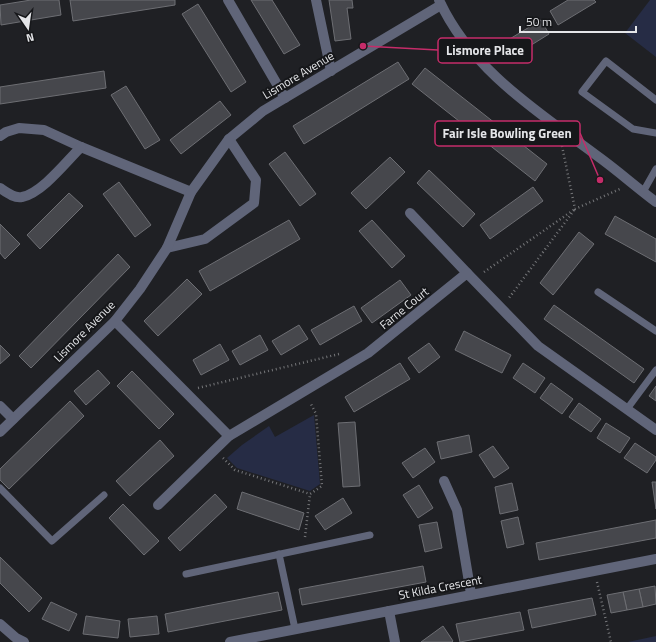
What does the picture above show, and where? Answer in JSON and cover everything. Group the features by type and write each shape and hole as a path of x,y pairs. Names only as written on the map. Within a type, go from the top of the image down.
{"street":[{"path":"228,0 285,98"},
{"path":"316,0 331,71"},
{"path":"440,2 472,52 518,98 597,155 656,202"},
{"name":"Lismore Avenue","path":"0,432 115,321 140,289 167,248 191,192 229,139 263,111 331,71 440,2"},
{"path":"0,136 6,132 19,128 44,130 80,147 191,192"},
{"path":"167,248 205,238 254,203 256,180 229,139"},
{"path":"0,188 21,198 36,192 80,147"},
{"path":"410,213 538,346 656,430"},
{"name":"Farne Court","path":"158,505 229,436 368,353 470,276"},
{"path":"115,321 229,436"},
{"path":"0,406 13,419"},
{"path":"444,481 457,510 471,594"},
{"name":"St Kilda Crescent","path":"230,642 656,559"},
{"path":"389,611 395,642"},
{"path":"0,624 16,638 24,642"}],"lane":[{"path":"656,100 606,61 582,92 633,129 656,133"},
{"path":"642,192 656,169"},
{"path":"598,292 656,331"},
{"path":"627,409 656,370"},
{"path":"0,488 52,541 104,495"},
{"path":"186,574 370,534"},
{"path":"279,554 295,629"}],"path":[{"path":"501,308 574,209 559,129"},
{"path":"470,276 574,209 632,184"},
{"path":"185,391 340,354"},
{"path":"304,391 316,414 322,486 310,494"},
{"path":"215,450 235,470 310,494"},
{"path":"304,549 310,494"},
{"path":"594,570 610,642"}],"shaded area":[{"path":"650,0 656,0 656,57 625,33"},
{"path":"314,415 320,484 310,491 237,468 227,458 242,445 269,426 275,437"},
{"path":"656,636 656,642 628,642"}],"building":[{"path":"31,0 59,0 61,15 1,25 0,5"},
{"path":"70,0 175,0 175,5 73,21"},
{"path":"251,0 272,0 300,45 284,54"},
{"path":"329,0 352,0 353,8 347,8 351,39 335,41"},
{"path":"568,0 594,0 596,2 558,25 550,11"},
{"path":"198,4 246,82 231,92 182,14"},
{"path":"541,20 549,34 512,57 503,43"},
{"path":"398,62 409,79 304,144 293,126"},
{"path":"425,68 547,164 535,181 412,84"},
{"path":"104,71 106,88 0,104 0,87"},
{"path":"126,86 160,140 145,149 111,95"},
{"path":"220,101 231,115 181,154 170,140"},
{"path":"285,152 316,194 300,206 269,164"},
{"path":"390,157 405,172 366,209 351,193"},
{"path":"429,170 475,214 463,227 417,183"},
{"path":"119,182 151,225 135,237 103,194"},
{"path":"533,187 543,201 490,239 480,225"},
{"path":"69,193 83,206 40,249 27,235"},
{"path":"615,216 656,239 656,262 605,234"},
{"path":"289,220 300,239 210,291 199,271"},
{"path":"372,220 405,256 392,268 359,231"},
{"path":"0,224 20,244 5,259 0,253"},
{"path":"579,232 594,244 553,295 540,283"},
{"path":"118,254 130,267 31,368 19,356"},
{"path":"187,279 202,294 158,336 144,321"},
{"path":"400,280 411,295 372,323 361,308"},
{"path":"554,305 644,369 634,383 544,319"},
{"path":"354,306 362,321 320,345 311,330"},
{"path":"299,325 308,339 281,355 272,341"},
{"path":"464,331 511,355 502,373 455,350"},
{"path":"260,335 268,350 240,365 232,351"},
{"path":"429,343 440,357 419,373 408,358"},
{"path":"220,344 229,360 201,375 193,360"},
{"path":"0,345 10,355 0,364"},
{"path":"400,363 410,379 354,412 345,397"},
{"path":"523,363 545,378 535,393 513,378"},
{"path":"98,370 110,383 86,405 74,391"},
{"path":"132,371 174,414 159,429 117,386"},
{"path":"551,383 573,399 562,414 540,398"},
{"path":"656,386 656,401 649,396"},
{"path":"70,401 84,416 9,489 0,480 0,469"},
{"path":"579,403 601,419 591,432 569,417"},
{"path":"355,422 360,486 343,487 338,423"},
{"path":"606,423 630,438 620,453 597,438"},
{"path":"469,435 472,452 441,459 437,442"},
{"path":"160,440 174,456 130,496 116,481"},
{"path":"635,443 656,457 656,460 647,473 624,458"},
{"path":"493,446 509,468 494,478 479,455"},
{"path":"425,448 435,462 413,478 402,463"},
{"path":"652,482 656,482 656,509"},
{"path":"512,483 518,510 500,514 495,487"},
{"path":"419,485 433,508 418,518 403,495"},
{"path":"242,492 304,513 299,530 237,509"},
{"path":"215,494 227,507 180,551 168,538"},
{"path":"343,498 352,513 325,530 315,516"},
{"path":"123,504 159,541 144,555 109,518"},
{"path":"518,517 524,544 507,548 501,521"},
{"path":"656,520 656,538 539,560 536,543"},
{"path":"437,522 442,548 425,552 419,525"},
{"path":"0,557 42,598 29,612 0,583"},
{"path":"423,566 426,582 302,605 299,589"},
{"path":"655,586 656,604 643,607 639,589"},
{"path":"639,589 643,607 627,610 623,592"},
{"path":"278,592 282,610 168,632 165,614"},
{"path":"623,592 627,610 611,613 607,595"},
{"path":"592,598 596,615 532,628 528,610"},
{"path":"51,602 77,614 69,631 42,619"},
{"path":"520,612 524,630 460,642 456,624"},
{"path":"86,616 120,621 118,638 83,634"},
{"path":"157,616 159,634 130,637 128,619"},
{"path":"443,626 453,641 452,642 421,642"}],"place":[{"name":"Lismore Place","path":"363,46"},
{"name":"Fair Isle Bowling Green","path":"600,180"}]}
